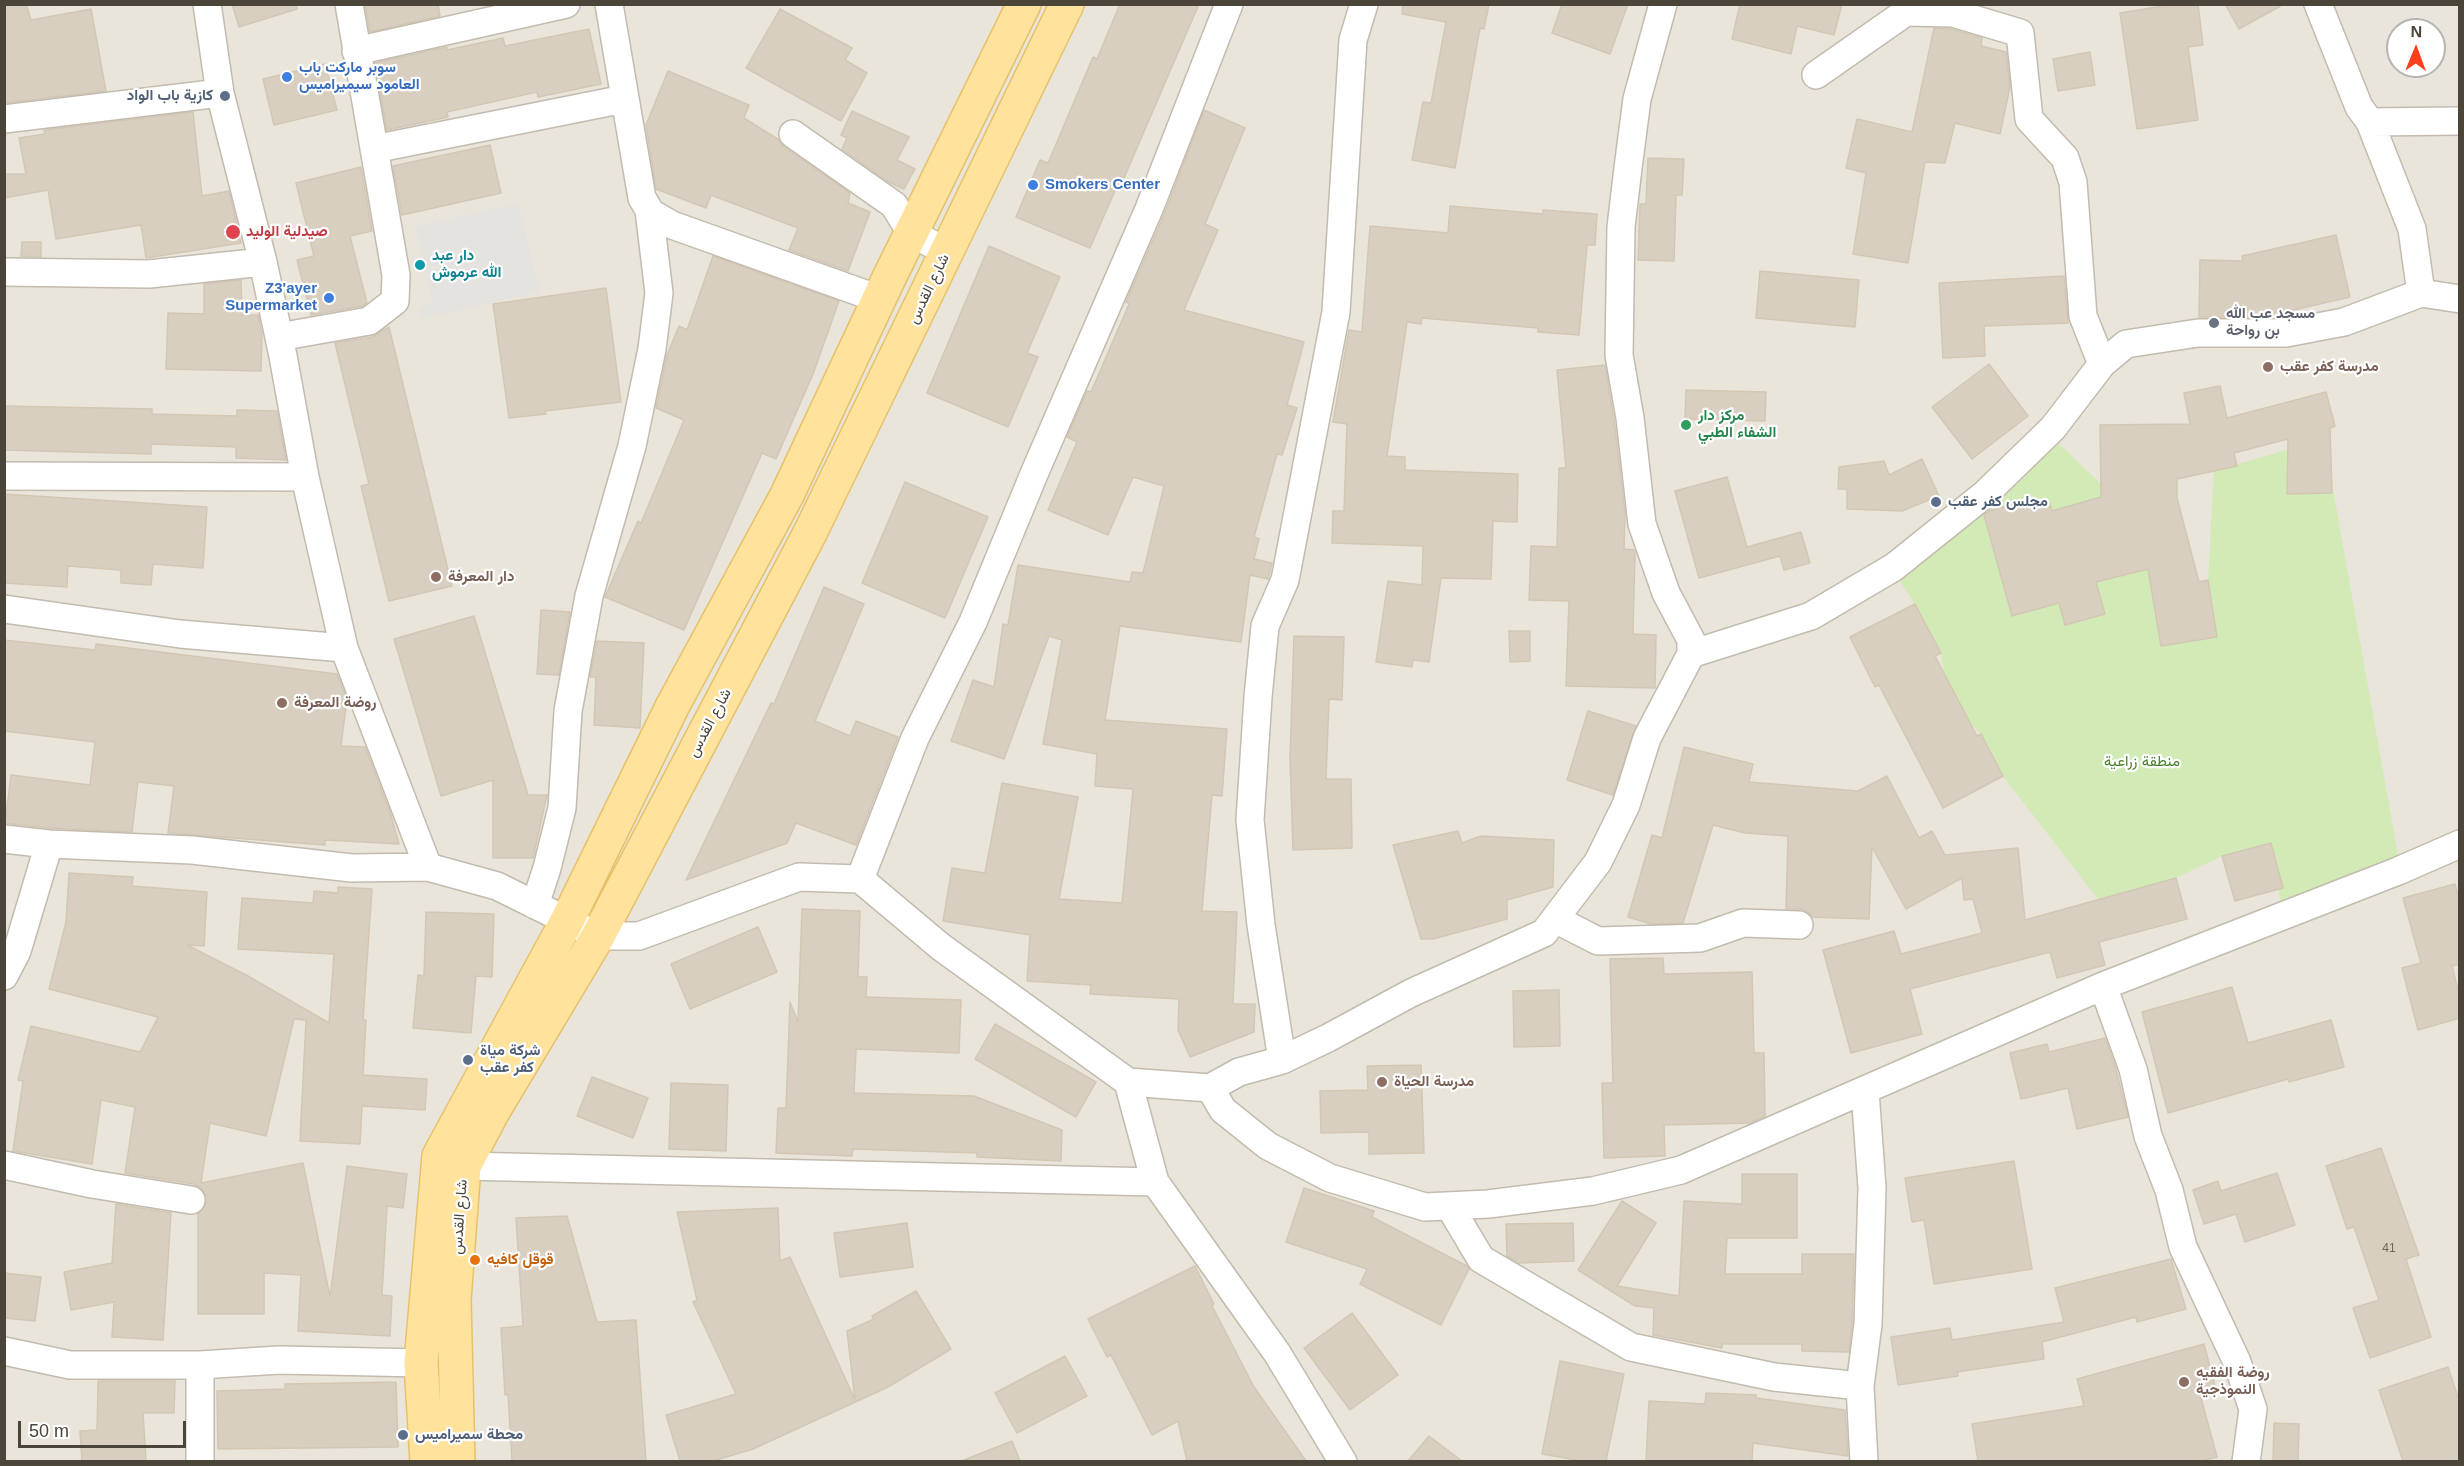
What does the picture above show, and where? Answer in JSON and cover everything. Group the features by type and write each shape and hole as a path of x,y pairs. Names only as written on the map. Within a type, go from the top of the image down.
{"main road":[{"name":"شارع القدس","path":"428,1461 421,1363 439,1156 567,921 673,705 787,495 879,299 1024,4"},
{"name":"شارع القدس","path":"458,1461 454,1300 464,1166 492,1113 598,936 811,531 1067,4"}],"street":[{"path":"207,4 220,93 263,262 305,477 344,648 428,867"},
{"path":"279,337 369,321 395,301 396,275 349,4"},
{"path":"356,51 566,4"},
{"path":"535,905 548,868 562,808 568,711 590,596 632,446 652,349 659,293 649,210 642,198 609,4"},
{"path":"860,879 915,738 973,622 1034,474 1149,209 1229,4"},
{"path":"1282,1060 1261,925 1250,820 1258,698 1265,626 1285,580 1336,312 1353,40 1364,4"},
{"path":"4,839 49,844 192,850 352,868 428,867 498,886 598,936 639,936 799,878 860,879 941,947 1128,1082 1210,1088 1239,1072 1282,1060 1411,993 1544,933 1598,862 1626,805 1647,738 1691,654 1691,640 1666,593 1642,524 1630,418 1619,355 1621,227 1628,168 1637,99 1664,4"},
{"path":"2318,4 2360,107 2370,122 2412,229 2421,292"},
{"path":"1816,75 1906,12 1953,13 2020,33 2029,118 2065,158 2073,182 2083,316 2102,364"},
{"path":"4,119 220,93"},
{"path":"374,149 624,99"},
{"path":"2370,122 2460,121"},
{"path":"793,134 894,206 911,233 947,252"},
{"path":"649,210 672,225 879,299"},
{"path":"4,272 149,274 263,262"},
{"path":"1691,654 1811,616 1894,567 1985,494 2028,453 2053,428 2102,364 2126,344 2198,333 2286,333 2344,322 2421,292 2460,299"},
{"path":"4,476 305,477"},
{"path":"4,609 180,634 344,648"},
{"path":"4,976 17,951 49,844"},
{"path":"1210,1088 1222,1110 1268,1146 1330,1178 1425,1207 1450,1207 1593,1191 1681,1170 2103,986 2398,871 2460,844"},
{"path":"1555,919 1598,941 1700,938 1743,923 1799,925"},
{"path":"2103,986 2133,1069 2148,1136 2169,1190 2183,1247 2237,1362 2253,1409 2246,1461"},
{"path":"1128,1082 1155,1182 1277,1353 1343,1461"},
{"path":"1864,1461 1860,1386 1868,1324 1872,1188 1865,1091"},
{"path":"4,1165 92,1184 191,1200"},
{"path":"464,1166 1155,1182"},
{"path":"1450,1207 1481,1259 1631,1347 1774,1377 1860,1386"},
{"path":"4,1351 70,1365 200,1365 279,1360 421,1363"},
{"path":"200,1365 200,1461"}],"shaded area":[{"path":"5,5 2459,5 2459,1461 5,1461"},
{"path":"519,203 539,292 419,319 419,308 433,303 415,227"}],"green space":[{"name":"منطقة زراعية","path":"2324,439 2398,855 2398,871 2283,916 2270,843 2222,856 2176,878 2098,899 2003,776 1981,734 1968,720 1944,672 1941,653 1915,604 1897,577 2056,441 2101,484 2177,483 2161,645 2208,580 2214,471"}],"building":[{"path":"4,4 26,4 31,20 91,9 106,91 4,103"},
{"path":"232,4 296,4 297,9 239,27"},
{"path":"365,4 438,4 440,16 370,32"},
{"path":"1120,4 1199,4 1124,178 1121,177 1090,248 1016,217 1040,160 1048,163 1093,57 1097,59"},
{"path":"1403,4 1489,4 1484,29 1480,28 1455,168 1412,160 1423,102 1431,103 1446,22 1402,14"},
{"path":"1562,4 1628,4 1610,54 1552,33"},
{"path":"1740,4 1842,4 1834,35 1797,26 1791,54 1732,39"},
{"path":"2175,4 2198,4 2203,45 2188,47 2198,120 2137,129 2120,13"},
{"path":"2225,4 2284,4 2239,29"},
{"path":"780,9 852,48 845,60 867,73 841,121 746,68"},
{"path":"1934,28 1951,29 1982,38 1981,46 2006,52 2010,87 2000,134 1955,123 1945,163 1925,162 1908,263 1853,254 1866,173 1846,168 1857,119 1912,132"},
{"path":"589,29 601,84 538,97 537,92 447,112 448,117 387,130 375,63 447,47 447,50 503,38 505,46"},
{"path":"2090,52 2095,85 2058,91 2053,59"},
{"path":"325,64 337,110 274,125 263,79"},
{"path":"668,71 749,105 744,118 779,140 784,147 850,193 848,203 870,212 848,271 789,250 798,228 711,195 706,208 656,189 646,125"},
{"path":"1204,110 1245,128 1205,224 1218,230 1184,310 1304,342 1287,405 1297,408 1282,455 1277,454 1254,537 1259,539 1254,559 1272,563 1268,579 1250,575 1241,642 1120,626 1105,720 1227,729 1222,796 1212,795 1202,911 1237,912 1233,1004 1255,1004 1254,1032 1190,1057 1178,1030 1179,999 1090,994 1091,985 1027,981 1030,935 943,921 952,868 985,873 1002,783 1078,797 1059,899 1122,903 1133,789 1095,786 1097,754 1043,744 1062,640 1049,636 1004,759 951,741 973,680 994,687 1003,624 1008,625 1018,565 1130,582 1132,572 1143,573 1164,486 1133,477 1108,535 1048,510 1077,442 1067,437 1087,391 1091,392 1129,304 1126,302 1164,215"},
{"path":"852,111 909,137 897,160 915,169 904,189 887,181 842,149 847,138 841,135"},
{"path":"193,112 202,196 229,191 241,243 146,258 141,225 56,239 48,190 4,198 4,174 26,174 19,138 45,134 44,130"},
{"path":"490,145 501,193 402,215 393,166"},
{"path":"1648,158 1684,159 1682,195 1676,195 1674,261 1638,260 1640,204 1646,204"},
{"path":"361,167 372,231 350,236 367,303 362,306 311,315 297,260 314,256 296,183"},
{"path":"1450,206 1543,214 1543,210 1597,214 1595,245 1587,245 1579,335 1538,332 1538,328 1422,318 1421,324 1407,322 1387,456 1405,457 1405,470 1518,474 1517,522 1493,521 1491,579 1441,578 1429,662 1413,660 1412,667 1376,662 1388,581 1422,585 1423,546 1332,543 1333,511 1344,511 1347,424 1333,422 1349,330 1362,332 1370,226 1448,233"},
{"path":"2336,235 2350,297 2263,317 2199,317 2200,260 2243,261 2242,256"},
{"path":"22,242 41,242 41,257 21,256"},
{"path":"989,246 1060,277 1027,353 1038,357 1008,427 927,393"},
{"path":"713,256 839,301 813,374 776,459 762,453 684,630 605,597 638,521 641,523 684,420 656,408 667,355 679,326 687,330"},
{"path":"1760,271 1859,280 1855,327 1756,318"},
{"path":"2064,276 2068,323 1984,326 1985,356 1943,358 1939,283"},
{"path":"241,280 242,315 258,315 262,334 261,371 166,369 168,313 204,314 204,284"},
{"path":"606,288 621,402 545,411 546,414 509,418 493,304"},
{"path":"389,327 452,586 389,601 361,486 369,484 335,343 372,337"},
{"path":"1989,364 2028,416 1972,459 1932,407"},
{"path":"1605,365 1625,514 1624,549 1635,552 1633,634 1656,635 1655,688 1566,686 1569,601 1529,600 1531,546 1557,547 1559,468 1566,468 1557,370"},
{"path":"2220,386 2227,418 2326,392 2335,426 2330,428 2332,493 2287,494 2288,439 2234,453 2237,466 2177,479 2177,498 2199,582 2208,580 2217,637 2161,646 2148,569 2096,582 2105,614 2065,625 2059,603 2012,616 1984,515 1989,511 2031,499 2033,506 2049,502 2052,511 2101,497 2100,425 2190,424 2184,393"},
{"path":"1686,390 1766,392 1765,421 1685,419"},
{"path":"4,406 152,409 152,414 237,416 237,410 277,411 286,460 236,458 236,447 151,444 151,454 4,450"},
{"path":"1922,459 1939,496 1902,511 1847,509 1847,489 1838,489 1839,467 1884,461 1889,475"},
{"path":"1727,477 1747,547 1801,532 1810,563 1784,570 1780,556 1699,578 1675,491"},
{"path":"905,482 988,517 945,618 862,583"},
{"path":"4,494 207,507 203,568 153,564 151,585 121,583 121,570 68,566 67,587 4,583"},
{"path":"824,587 864,604 815,721 850,736 856,721 898,737 856,845 796,823 787,843 686,880 771,703 774,704"},
{"path":"1915,604 1941,653 1935,656 1977,736 1981,734 2003,776 1943,808 1879,685 1875,687 1850,637"},
{"path":"541,610 570,612 559,675 537,674"},
{"path":"474,616 528,795 547,795 533,858 493,858 493,780 441,796 394,639"},
{"path":"1509,631 1530,631 1530,661 1510,662"},
{"path":"1294,636 1344,637 1342,700 1329,699 1326,779 1351,779 1352,848 1293,850 1290,758"},
{"path":"4,640 95,650 96,644 337,674 347,699 341,746 365,747 391,815 399,844 325,840 325,845 168,833 174,786 138,782 132,832 50,828 5,823 11,775 90,785 95,742 4,731"},
{"path":"597,641 644,643 640,728 594,725 596,677 590,677"},
{"path":"1588,711 1636,726 1613,795 1567,780"},
{"path":"1684,747 1753,764 1749,782 1858,791 1887,776 1919,838 1932,831 1945,855 2018,848 2025,920 2176,878 2187,919 2099,942 2105,965 2057,978 2050,952 1910,989 1922,1034 1851,1053 1823,950 1894,931 1901,954 1982,933 1973,899 1964,900 1962,878 1906,909 1872,847 1869,919 1812,917 1807,911 1786,909 1788,836 1745,833 1713,825 1683,923 1651,924 1628,917 1652,835 1662,838"},
{"path":"1458,831 1462,843 1481,836 1554,840 1553,887 1507,900 1507,919 1433,939 1421,939 1393,845"},
{"path":"2271,843 2283,888 2235,901 2222,856"},
{"path":"69,873 133,877 132,886 207,892 204,946 187,945 248,976 329,1023 334,954 238,949 242,898 313,903 314,891 338,893 338,887 372,889 363,1020 366,1020 363,1075 427,1079 425,1110 362,1106 360,1144 300,1141 306,1020 294,1019 266,1136 210,1123 201,1183 303,1163 330,1297 347,1166 407,1174 403,1208 387,1206 382,1295 392,1296 390,1336 298,1331 301,1275 264,1273 264,1314 198,1314 198,1214 206,1203 206,1195 194,1184 125,1173 135,1107 101,1100 92,1164 13,1151 23,1081 18,1080 31,1026 140,1052 158,1017 49,989 66,922"},
{"path":"2455,884 2460,904 2460,964 2452,966 2460,998 2460,1018 2418,1030 2402,968 2421,963 2403,898"},
{"path":"802,909 860,911 858,977 867,977 866,997 961,1000 959,1053 856,1049 854,1093 974,1096 1062,1130 1061,1161 977,1157 977,1153 853,1149 852,1156 776,1153 778,1108 786,1108 790,1002 798,1022"},
{"path":"426,912 494,914 492,977 476,976 471,1033 413,1028 418,975 424,976"},
{"path":"758,927 777,972 690,1009 671,964"},
{"path":"1663,958 1664,974 1752,972 1754,1053 1764,1053 1765,1116 1750,1123 1664,1125 1665,1156 1604,1158 1602,1083 1613,1083 1610,959"},
{"path":"2232,987 2248,1043 2331,1020 2344,1067 2289,1082 2288,1079 2168,1113 2142,1012"},
{"path":"1559,990 1560,1046 1514,1047 1513,991"},
{"path":"995,1024 1096,1082 1076,1117 975,1059"},
{"path":"2105,1038 2128,1117 2077,1129 2068,1088 2021,1099 2010,1053 2047,1044 2049,1052"},
{"path":"1421,1065 1424,1153 1369,1154 1369,1132 1321,1133 1320,1091 1368,1090 1367,1066"},
{"path":"592,1077 648,1098 633,1138 577,1116"},
{"path":"671,1083 728,1085 726,1151 669,1149"},
{"path":"2381,1148 2419,1255 2406,1259 2431,1337 2370,1358 2353,1308 2379,1300 2354,1227 2347,1229 2326,1166"},
{"path":"2014,1161 2032,1269 1934,1284 1924,1220 1912,1222 1905,1178"},
{"path":"2277,1173 2295,1225 2245,1242 2236,1214 2204,1224 2193,1190 2218,1181 2221,1191"},
{"path":"1742,1174 1797,1174 1797,1238 1727,1238 1725,1274 1802,1274 1802,1254 1854,1254 1849,1352 1802,1351 1802,1344 1722,1344 1722,1348 1653,1335 1654,1308 1635,1306 1578,1270 1622,1201 1656,1223 1617,1286 1679,1296 1684,1201 1742,1204"},
{"path":"1304,1188 1374,1211 1372,1217 1467,1266 1469,1269 1441,1325 1360,1284 1367,1269 1286,1242"},
{"path":"116,1204 171,1213 163,1340 112,1337 114,1302 71,1310 64,1272 112,1263"},
{"path":"778,1208 780,1261 790,1257 855,1400 847,1331 874,1319 872,1316 916,1291 951,1349 888,1387 753,1449 713,1461 680,1461 666,1415 736,1394 693,1302 697,1300 677,1212"},
{"path":"567,1216 597,1322 636,1320 646,1461 512,1461 501,1328 523,1326 516,1218"},
{"path":"907,1223 913,1267 840,1277 834,1233"},
{"path":"1573,1223 1574,1261 1519,1263 1507,1256 1506,1224"},
{"path":"2171,1259 2186,1309 2137,1322 2136,1317 2042,1342 2044,1359 1957,1372 1958,1376 1898,1385 1891,1337 1950,1328 1952,1340 2064,1322 2055,1288"},
{"path":"1195,1266 1214,1304 1212,1306 1254,1387 1306,1461 1187,1461 1178,1421 1152,1435 1111,1355 1107,1357 1088,1319"},
{"path":"4,1273 41,1277 35,1321 4,1318"},
{"path":"1352,1313 1398,1375 1350,1410 1304,1348"},
{"path":"2204,1344 2216,1390 2200,1394 2217,1457 2201,1461 1978,1461 1972,1424 2084,1406 2077,1379"},
{"path":"1065,1356 1087,1396 1017,1433 995,1393"},
{"path":"1560,1361 1624,1374 1606,1461 1582,1461 1542,1454"},
{"path":"2448,1367 2460,1403 2460,1461 2403,1461 2379,1390"},
{"path":"98,1381 175,1381 174,1413 143,1413 146,1461 82,1461 80,1431 97,1430"},
{"path":"396,1382 398,1447 218,1449 217,1391 285,1389 285,1384"},
{"path":"1706,1393 1756,1395 1756,1398 1845,1410 1848,1456 1753,1443 1752,1461 1646,1461 1649,1401 1705,1404"},
{"path":"2274,1423 2299,1424 2298,1461 2273,1461"},
{"path":"1429,1436 1462,1461 1408,1461"},
{"path":"1012,1441 1020,1461 964,1461 964,1460"}],"place":[{"name":"سوبر ماركت باب العامود سيميراميس","path":"287,77"},
{"name":"كازية باب الواد","path":"225,96"},
{"name":"Smokers Center","path":"1033,185"},
{"name":"صيدلية الوليد","path":"233,232"},
{"name":"دار عبد الله عرموش","path":"420,265"},
{"name":"Z3'ayer Supermarket","path":"329,298"},
{"name":"مسجد عب الله بن رواحة","path":"2214,323"},
{"name":"مدرسة كفر عقب","path":"2268,367"},
{"name":"مركز دار الشفاء الطبي","path":"1686,425"},
{"name":"مجلس كفر عقب","path":"1936,502"},
{"name":"دار المعرفة","path":"436,577"},
{"name":"روضة المعرفة","path":"282,703"},
{"name":"شركة مياة كفر عقب","path":"468,1060"},
{"name":"مدرسة الحياة","path":"1382,1082"},
{"name":"قوقل كافيه","path":"475,1260"},
{"name":"روضة الفقيه النموذجية","path":"2184,1382"},
{"name":"محطة سميراميس","path":"403,1435"}]}
